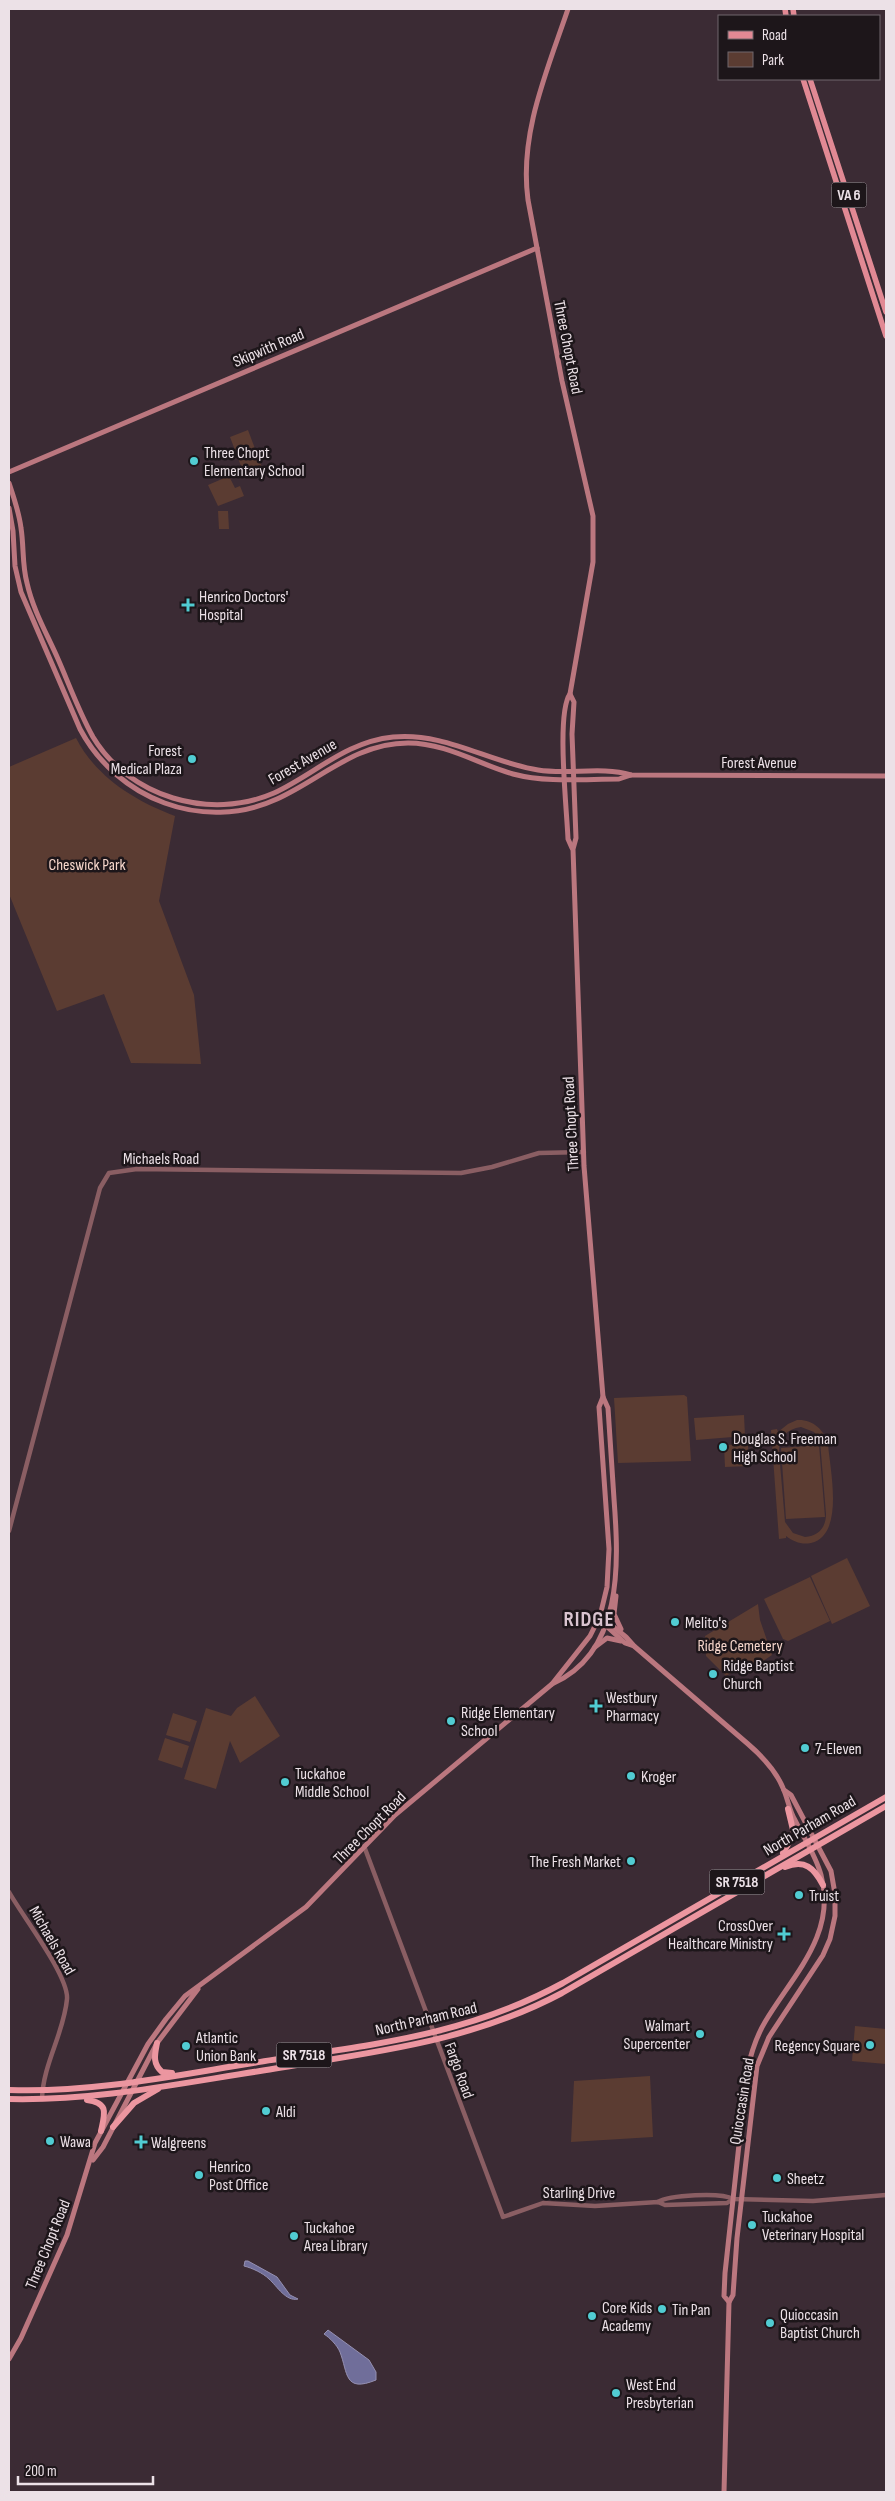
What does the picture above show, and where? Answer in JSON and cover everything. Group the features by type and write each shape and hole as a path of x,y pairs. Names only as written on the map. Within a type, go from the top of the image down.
{"highway":[{"name":"North Parham Road","path":"9,2090 42,2091 126,2084 434,2033 493,2015 539,1996 886,1797"},
{"name":"North Parham Road","path":"9,2099 79,2098 121,2093 437,2041 488,2026 543,2003 886,1806"},
{"path":"780,1857 790,1845 794,1834 788,1809"},
{"path":"770,1873 791,1864 805,1864 814,1869 824,1886"},
{"path":"157,2043 155,2062 162,2072 203,2072"},
{"path":"113,2127 134,2103 164,2086"},
{"path":"79,2098 96,2101 101,2104 105,2114 101,2131"}],"main road":[{"name":"Three Chopt Road","path":"9,2359 22,2338 54,2267 91,2163 95,2143 148,2044 163,2022 185,1996 306,1907 405,1806 552,1684 573,1672 592,1648 606,1623 615,1588 618,1560 608,1408 603,1397 584,1152 572,849 568,839 565,779 564,716 566,700 570,694 592,562 593,516 562,381 526,183 526,152 532,122 568,9"},
{"name":"VA 6","path":"802,80 886,336"},
{"name":"VA 6","path":"810,80 886,312"},
{"name":"Skipwith Road","path":"9,472 537,248"},
{"name":"Forest Avenue","path":"9,483 19,517 23,562 30,593 88,726 101,748 114,762 132,778 153,791 180,800 204,804 248,801 287,786 346,750 374,740 401,737 443,741 520,767 565,771 618,771 631,775 886,776"},
{"name":"Forest Avenue","path":"9,508 13,531 15,566 21,592 80,728 97,756 110,771 124,783 150,798 175,807 200,811 229,811 254,807 285,796 341,762 364,751 382,746 408,743 456,752 522,776 565,779 619,779 631,775"},
{"name":"Three Chopt Road","path":"570,694 574,702 576,838 572,849"},
{"name":"Three Chopt Road","path":"552,1684 585,1644 600,1616 607,1587 610,1557 600,1407 603,1397"},
{"path":"615,1588 615,1618 625,1639"},
{"path":"600,1616 625,1639"},
{"path":"592,1648 607,1638 625,1639"},
{"name":"Quioccasin Road","path":"625,1639 755,1750 770,1767 784,1789 791,1796 818,1844 831,1871 834,1885 836,1904 833,1927 823,1956 769,2037 761,2052 754,2080 733,2295 729,2302 724,2492"},
{"name":"Quioccasin Road","path":"729,2302 724,2296 733,2199 750,2058 766,2020 818,1940 824,1913 824,1886 820,1869 788,1809 784,1789"},
{"name":"Three Chopt Road","path":"91,2163 113,2127 157,2043 202,1984"}],"street":[{"name":"Michaels Road","path":"9,1531 100,1188 109,1173 137,1169 461,1173 492,1167 539,1152 584,1152"},
{"name":"Fargo Road","path":"364,1846 503,2217"},
{"name":"Michaels Road","path":"9,1892 56,1969 67,1993 64,2011 42,2091 42,2099"},
{"name":"Starling Drive","path":"503,2217 543,2203 595,2206 658,2202 664,2205 727,2203 733,2199 813,2202 886,2195"}],"green space":[{"path":"248,430 262,467 244,474 230,437"},
{"path":"229,476 235,488 240,486 244,496 218,506 208,485"},
{"path":"218,511 228,511 229,529 219,529"},
{"name":"Cheswick Park","path":"76,738 94,765 118,786 145,803 175,816 159,901 194,995 201,1064 131,1063 104,994 57,1011 9,894 9,767"},
{"path":"684,1395 687,1397 691,1461 618,1463 614,1398"},
{"path":"744,1415 745,1436 696,1440 694,1418"},
{"path":"797,1420 812,1423 824,1434 828,1444 833,1500 832,1515 828,1528 822,1538 811,1543 804,1544 786,1536 786,1538 779,1539 771,1430 777,1429 778,1432","holes":["801,1427 814,1432 820,1441 826,1519 818,1533 805,1537 793,1533 785,1522 779,1447 782,1438 792,1430"]},
{"path":"748,1444 749,1466 725,1467 724,1445"},
{"path":"819,1445 825,1517 786,1519 781,1448"},
{"path":"847,1558 870,1606 832,1624 811,1576"},
{"path":"810,1577 830,1621 788,1641 783,1639 764,1599"},
{"name":"Ridge Cemetery","path":"758,1604 760,1620 772,1655 748,1671 733,1672 726,1676 706,1656 705,1636"},
{"path":"255,1696 280,1736 240,1763 230,1741 216,1789 184,1779 206,1708 231,1716 237,1708"},
{"path":"173,1713 197,1721 190,1742 166,1735"},
{"path":"165,1738 189,1746 182,1768 158,1760"},
{"name":"Regency Square","path":"855,2026 886,2029 886,2064 852,2061"},
{"path":"650,2076 653,2137 571,2142 574,2081"}],"shaded area":[{"path":"245,2261 277,2277 290,2295 298,2299 286,2296 264,2275 244,2266"},
{"path":"328,2330 369,2360 376,2372 376,2380 358,2384 349,2379 339,2349 324,2334"}],"place":[{"name":"Three Chopt Elementary School","path":"194,461"},
{"name":"Henrico Doctors' Hospital","path":"188,605"},
{"name":"Forest Medical Plaza","path":"192,759"},
{"name":"Douglas S. Freeman High School","path":"723,1447"},
{"name":"Melito's","path":"675,1622"},
{"name":"Ridge Baptist Church","path":"713,1674"},
{"name":"Westbury Pharmacy","path":"596,1706"},
{"name":"Ridge Elementary School","path":"451,1721"},
{"name":"7-Eleven","path":"805,1748"},
{"name":"Kroger","path":"631,1776"},
{"name":"Tuckahoe Middle School","path":"285,1782"},
{"name":"The Fresh Market","path":"631,1861"},
{"name":"Truist","path":"799,1895"},
{"name":"CrossOver Healthcare Ministry","path":"784,1934"},
{"name":"Walmart Supercenter","path":"700,2034"},
{"name":"Regency Square","path":"870,2045"},
{"name":"Atlantic Union Bank","path":"186,2046"},
{"name":"Aldi","path":"266,2111"},
{"name":"Wawa","path":"50,2141"},
{"name":"Walgreens","path":"141,2142"},
{"name":"Henrico Post Office","path":"199,2175"},
{"name":"Sheetz","path":"777,2178"},
{"name":"Tuckahoe Veterinary Hospital","path":"752,2225"},
{"name":"Tuckahoe Area Library","path":"294,2236"},
{"name":"Tin Pan","path":"662,2309"},
{"name":"Core Kids Academy","path":"592,2316"},
{"name":"Quioccasin Baptist Church","path":"770,2323"},
{"name":"West End Presbyterian","path":"616,2393"}],"district":[{"name":"RIDGE","path":"589,1619"}]}
